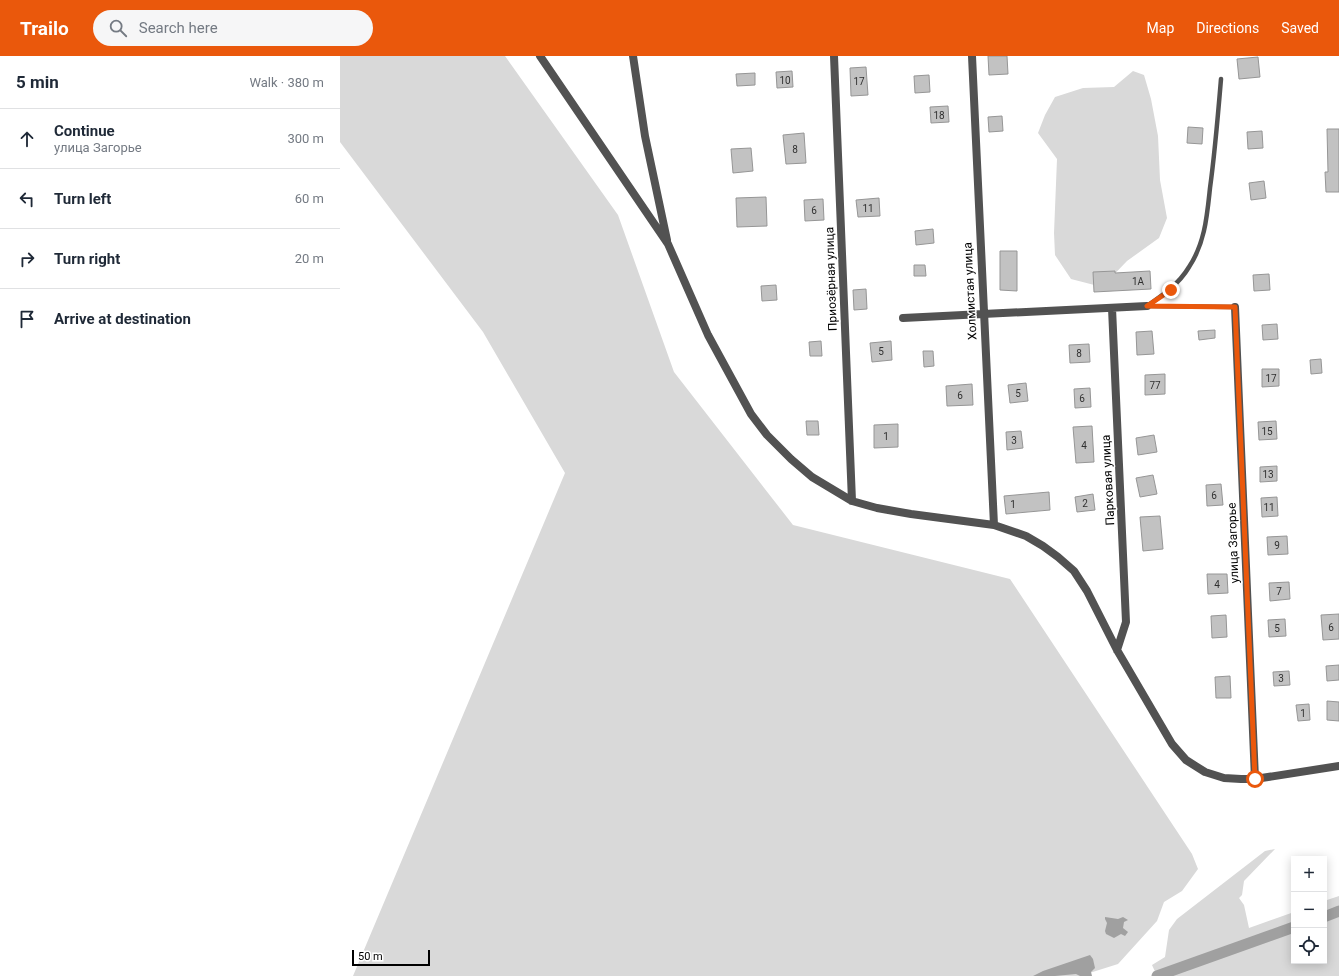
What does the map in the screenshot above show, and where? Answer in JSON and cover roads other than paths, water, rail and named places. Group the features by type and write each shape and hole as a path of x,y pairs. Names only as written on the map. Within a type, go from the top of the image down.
{"street":[{"path":"540,56 668,244 708,336 751,414 767,436 791,460 812,477 852,501 877,508 911,514 994,525 1026,536 1058,556 1074,571 1087,591 1117,650 1172,744 1186,760 1205,772 1224,778 1241,780 1339,766"},
{"path":"633,56 645,136 668,244"},
{"name":"Приозёрная улица","path":"834,56 852,501"},
{"name":"Холмистая улица","path":"972,56 994,525"},
{"path":"903,318 1147,306"},
{"name":"улица Загорье","path":"1235,307 1255,779"},
{"name":"Парковая улица","path":"1112,308 1126,622 1117,650"}],"lane":[{"path":"1147,306 1171,290 1189,268 1202,244 1215,152 1221,79"},
{"path":"1147,306 1235,307"}],"waterway":[{"path":"1327,916 1339,911"},
{"path":"1157,976 1291,928"}]}
